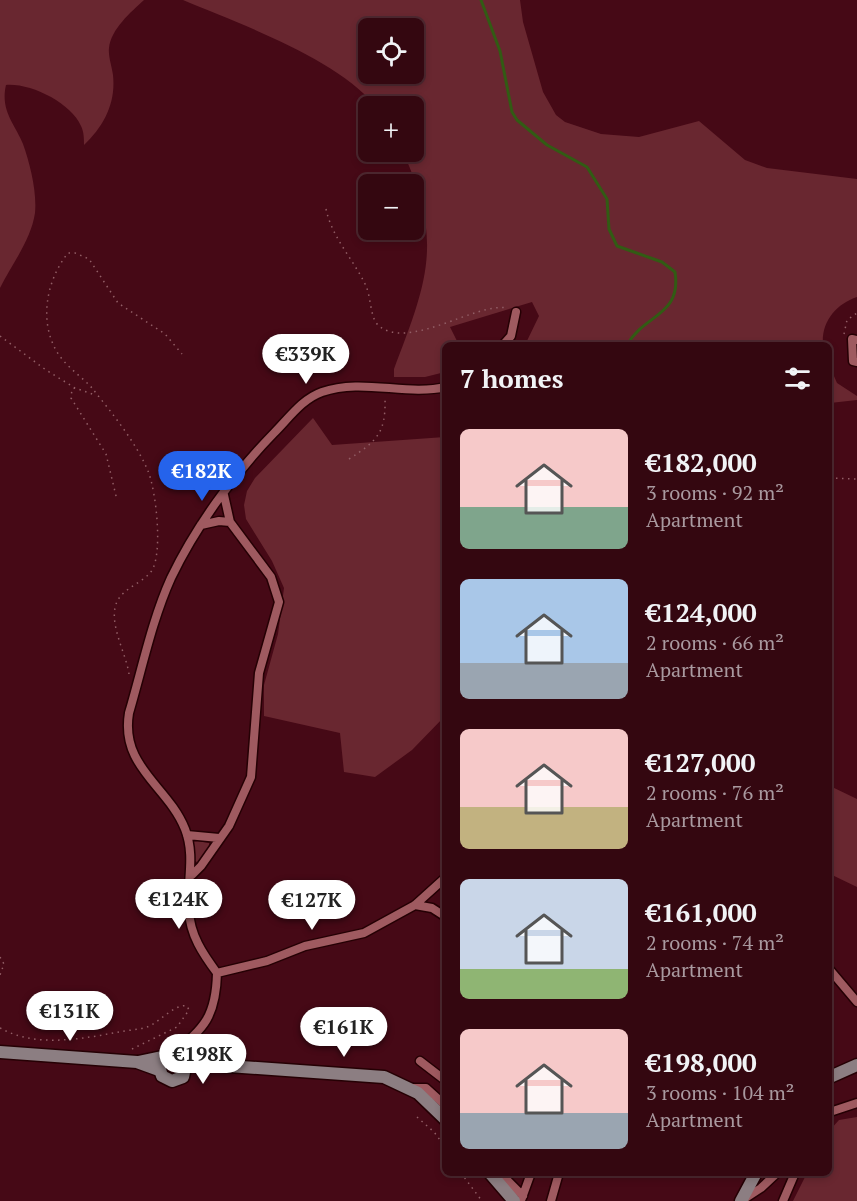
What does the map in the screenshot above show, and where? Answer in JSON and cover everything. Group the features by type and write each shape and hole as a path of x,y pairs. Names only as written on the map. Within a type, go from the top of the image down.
{"street":[{"path":"506,342 512,336 516,312"},
{"path":"855,339 853,361 857,362"},
{"path":"159,1070 162,1076 170,1081 179,1080 178,1062 190,1038 205,1024 212,1012 217,973 197,943 190,919 192,875 187,836 172,809 131,752 127,724 171,580 201,525 258,450 307,399 333,389 442,388"},
{"path":"192,875 229,826 251,777 260,673 279,602 271,577 230,522 224,495"},
{"path":"201,525 212,522 230,522"},
{"path":"187,836 219,838"},
{"path":"217,973 267,961 305,946 364,933 415,905 442,881"},
{"path":"415,905 432,908 442,914"},
{"path":"832,972 857,1002"},
{"path":"0,1052 178,1062 213,1067 365,1074 384,1077 408,1088 430,1102 442,1116"},
{"path":"133,1061 159,1070 178,1062"},
{"path":"420,1061 442,1078"},
{"path":"832,1076 857,1065"},
{"path":"408,1088 426,1088 442,1102"},
{"path":"832,1111 857,1103"},
{"path":"493,1176 520,1199"},
{"path":"502,1176 520,1199"},
{"path":"520,1199 530,1176"},
{"path":"552,1201 559,1176"},
{"path":"743,1200 755,1176"},
{"path":"743,1200 774,1176"},
{"path":"783,1201 794,1176"}],"path":[{"path":"326,209 335,233 367,287 375,321 382,328 396,332 417,330 501,307 516,312"},
{"path":"129,675 115,611 120,597 148,575 157,562 158,546 152,487 144,463 98,397 56,350 47,324 50,291 57,270 68,253 75,252 89,260 118,303 165,334 182,354"},
{"path":"855,339 844,334 851,315 857,313"},
{"path":"0,336 75,388 98,397"},
{"path":"75,388 72,389 71,398 106,454 117,500"},
{"path":"349,459 378,438 384,418 384,388"},
{"path":"832,478 857,479"},
{"path":"0,957 4,964 0,975"},
{"path":"0,1028 13,1035 28,1038 82,1039 147,1027 179,1006 187,1006 189,1010 177,1027 136,1045 130,1052 133,1061"},
{"path":"417,1117 442,1143"},
{"path":"463,1176 482,1201"}],"shaded area":[{"path":"0,0 144,0 122,21 113,34 109,51 113,75 113,95 103,122 84,145 81,126 69,110 59,102 27,87 6,85 7,110 26,152 32,178 35,213 30,233 0,288"},
{"path":"183,0 520,0 523,22 543,92 556,115 565,122 601,134 639,137 699,121 745,160 767,168 857,179 857,297 843,304 831,315 827,322 823,342 526,342 539,316 532,302 450,327 458,342 442,342 442,373 425,377 394,377 394,369 422,286 426,262 424,174 412,174 407,162 424,162 424,96 365,96 337,73 287,44"},
{"path":"832,372 837,383 857,396 857,400 832,403"},
{"path":"313,418 332,445 442,437 442,719 412,750 375,777 344,772 340,733 264,716 264,685 278,634 284,588 272,561 246,519 244,505 247,491 255,478"},
{"path":"832,787 857,799 857,887 832,875"},
{"path":"193,842 209,843 199,863 195,861"},
{"path":"857,1117 857,1201 793,1201 806,1176 832,1176 832,1128 839,1120"}],"waterway":[{"path":"481,0 500,51 512,112 517,120 547,145 587,167 607,199 609,229 617,246 662,262 675,272 676,286 673,298 629,342"}]}
